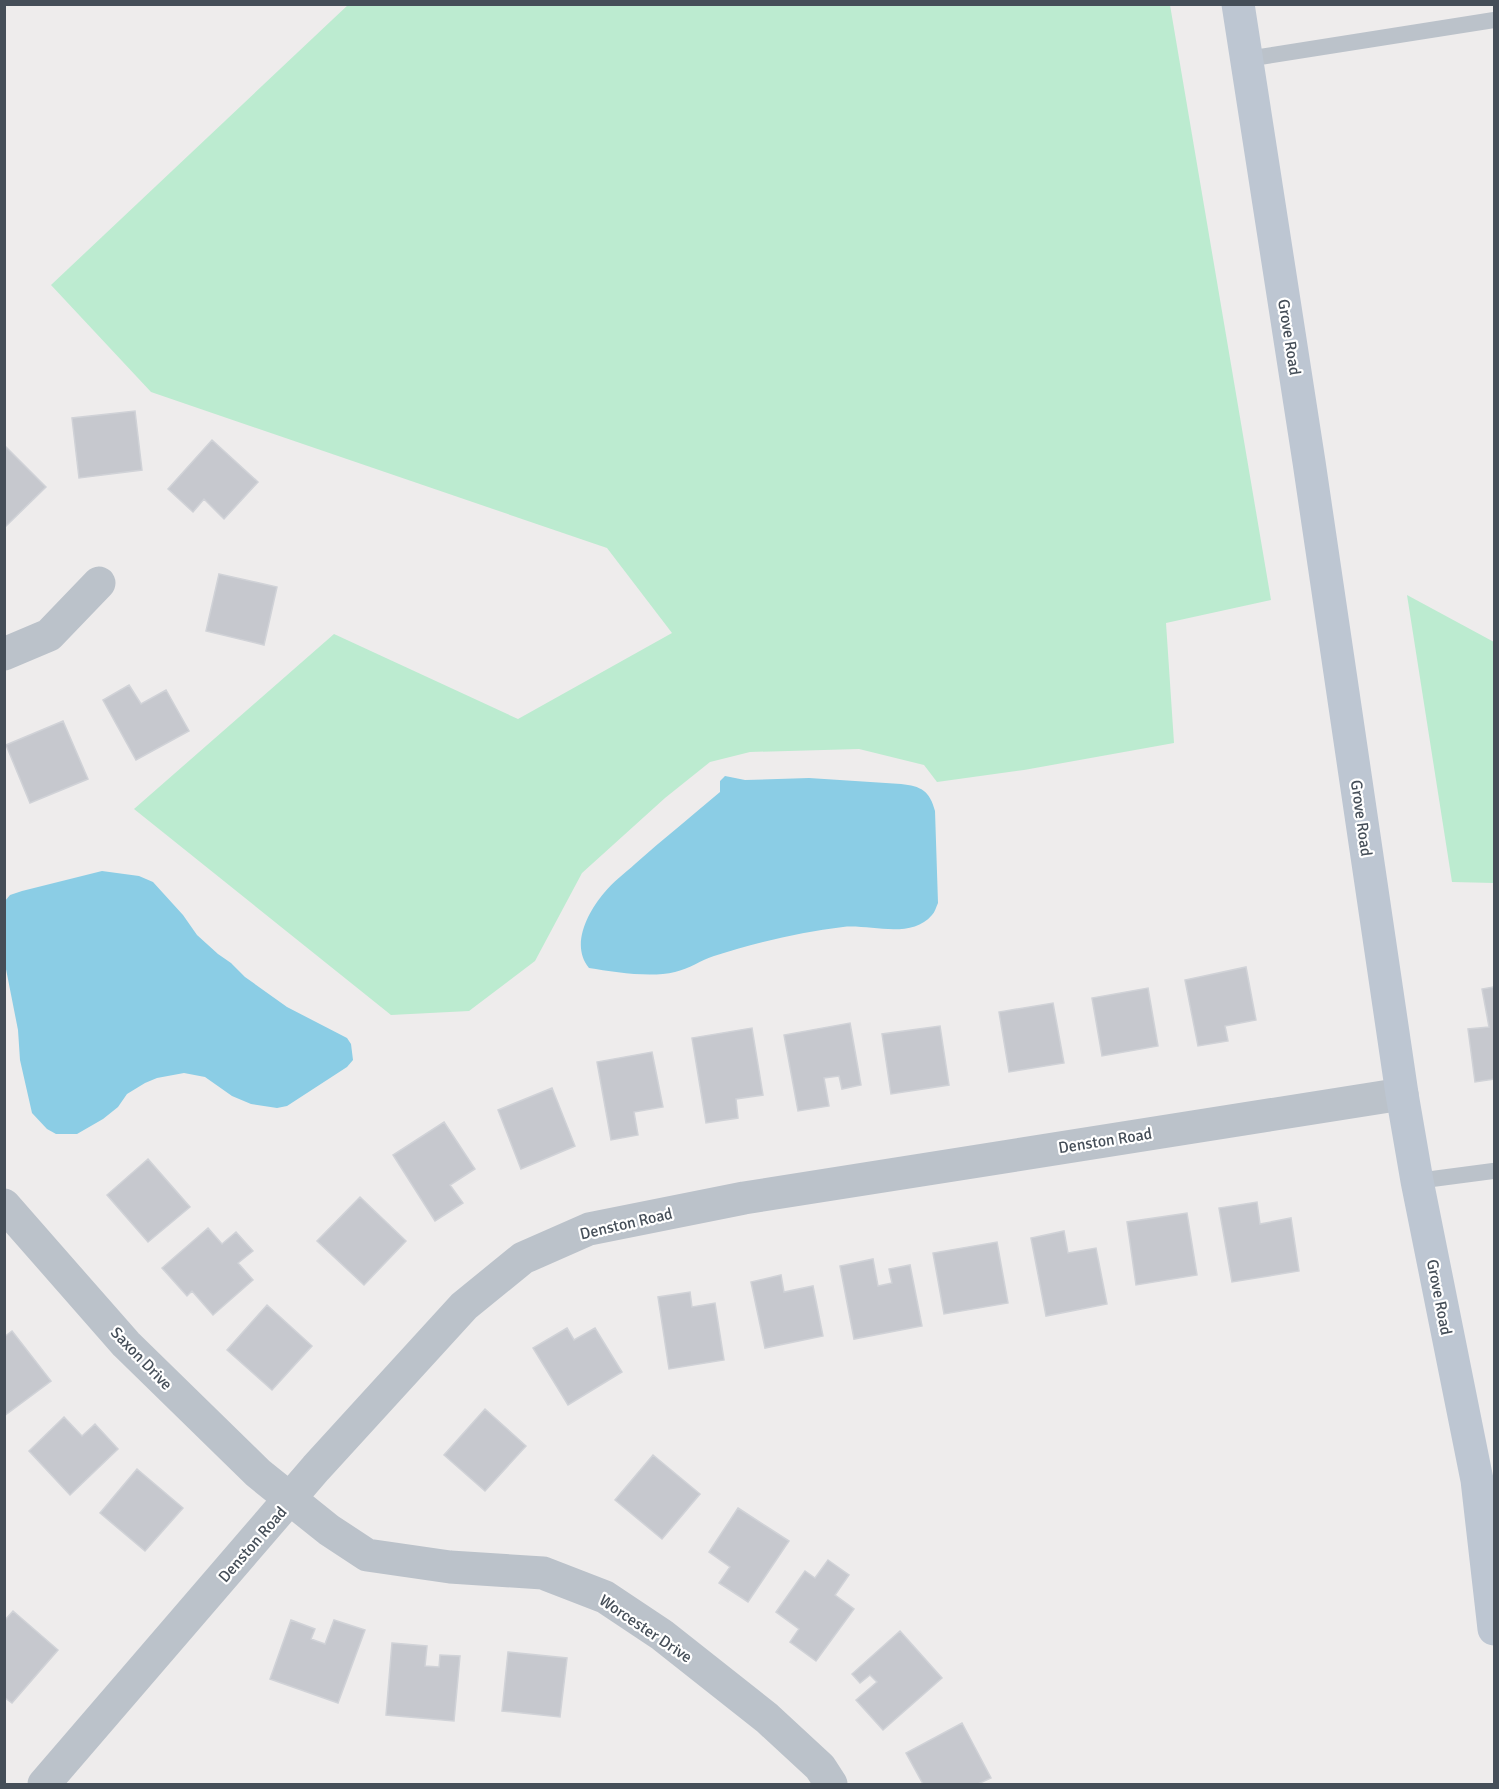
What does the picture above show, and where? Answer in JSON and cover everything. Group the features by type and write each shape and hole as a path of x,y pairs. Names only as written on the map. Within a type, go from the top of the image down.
{"main road":[{"name":"Grove Road","path":"1238,4 1311,474 1402,1094 1491,1554 1494,1629"}],"street":[{"path":"4,654 48,635 99,583"},
{"name":"Denston Road","path":"44,1785 291,1500 316,1468 464,1306 523,1258 589,1229 744,1198 1402,1094"},
{"name":"Saxon Drive","path":"4,1205 126,1344 258,1473 291,1500"},
{"name":"Worcester Drive","path":"291,1500 329,1530 367,1555 450,1567 543,1573 605,1597 662,1635 767,1718 820,1767 831,1785"}],"lane":[{"path":"1246,59 1494,20"},
{"path":"1417,1181 1493,1171"}],"green space":[{"path":"349,4 1170,5 1271,600 1166,623 1174,743 1024,770 937,782 924,765 859,749 750,752 710,762 665,798 582,873 535,961 469,1011 391,1015 134,809 334,634 518,719 672,633 607,548 151,392 51,285"},
{"path":"1407,595 1494,642 1494,883 1452,882"}],"water":[{"path":"725,776 745,780 809,778 901,784 914,786 924,791 935,811 938,903 933,914 923,923 902,929 843,927 778,938 714,956 680,971 665,974 632,974 589,968 581,949 581,939 587,919 598,901 619,878 720,792 720,781"},
{"path":"102,871 139,876 153,882 183,915 197,935 245,977 287,1007 347,1038 351,1044 353,1060 347,1067 287,1106 277,1108 251,1104 232,1096 205,1077 184,1073 157,1078 145,1083 127,1094 118,1107 103,1119 77,1134 56,1134 47,1129 32,1113 20,1060 18,1030 5,964 5,901 10,895 22,891"}],"building":[{"path":"135,411 142,470 79,478 72,418"},
{"path":"212,440 258,482 224,519 204,499 193,512 168,489"},
{"path":"4,445 46,487 4,528"},
{"path":"219,574 277,587 264,645 206,631"},
{"path":"129,685 141,704 166,690 189,731 136,760 103,700"},
{"path":"63,721 88,779 30,803 6,745"},
{"path":"1246,967 1256,1020 1225,1026 1228,1041 1198,1046 1185,980"},
{"path":"1494,987 1494,1079 1475,1082 1468,1029 1489,1027 1482,989"},
{"path":"1148,988 1158,1046 1102,1056 1092,998"},
{"path":"1053,1003 1064,1063 1009,1072 999,1012"},
{"path":"850,1023 861,1085 842,1089 839,1076 824,1078 829,1106 798,1111 784,1035"},
{"path":"940,1026 949,1085 891,1094 882,1034"},
{"path":"752,1028 763,1095 736,1099 738,1118 706,1123 692,1038"},
{"path":"652,1052 663,1107 634,1112 638,1135 611,1140 597,1062"},
{"path":"552,1088 575,1146 521,1169 498,1110"},
{"path":"444,1122 475,1169 450,1185 463,1203 435,1221 393,1155"},
{"path":"148,1159 190,1207 148,1242 107,1195"},
{"path":"360,1197 406,1241 364,1285 317,1241"},
{"path":"1257,1202 1260,1224 1291,1218 1299,1271 1232,1282 1219,1208"},
{"path":"1187,1213 1197,1275 1136,1285 1127,1222"},
{"path":"208,1228 222,1244 236,1232 253,1251 238,1263 253,1280 213,1315 192,1291 187,1296 162,1268"},
{"path":"1064,1231 1068,1253 1096,1248 1107,1304 1046,1316 1031,1238"},
{"path":"997,1242 1008,1303 944,1314 933,1253"},
{"path":"873,1259 878,1286 892,1283 889,1269 910,1265 922,1326 854,1339 840,1266"},
{"path":"781,1275 784,1292 813,1286 823,1336 765,1348 751,1282"},
{"path":"690,1292 692,1307 715,1303 724,1360 669,1369 658,1297"},
{"path":"267,1305 312,1346 272,1390 227,1350"},
{"path":"567,1328 574,1340 595,1328 622,1372 568,1405 533,1348"},
{"path":"12,1331 51,1381 4,1416 4,1337"},
{"path":"485,1409 526,1446 485,1491 444,1455"},
{"path":"64,1417 82,1436 95,1424 118,1449 70,1495 29,1451"},
{"path":"653,1455 700,1494 662,1539 615,1500"},
{"path":"137,1469 183,1508 145,1551 100,1513"},
{"path":"738,1508 789,1541 748,1602 719,1583 730,1567 709,1552"},
{"path":"828,1560 849,1575 835,1595 854,1609 816,1661 790,1642 799,1629 776,1612 805,1571 815,1578"},
{"path":"13,1611 58,1650 12,1703 4,1697 4,1621"},
{"path":"291,1620 315,1629 311,1639 325,1644 334,1620 365,1630 338,1703 270,1679"},
{"path":"900,1631 942,1678 883,1730 856,1700 877,1682 870,1675 860,1683 852,1674"},
{"path":"392,1643 427,1646 425,1666 439,1667 440,1655 460,1656 454,1721 386,1715"},
{"path":"508,1652 567,1658 560,1717 502,1711"},
{"path":"962,1723 991,1778 978,1784 923,1784 906,1753"}]}
